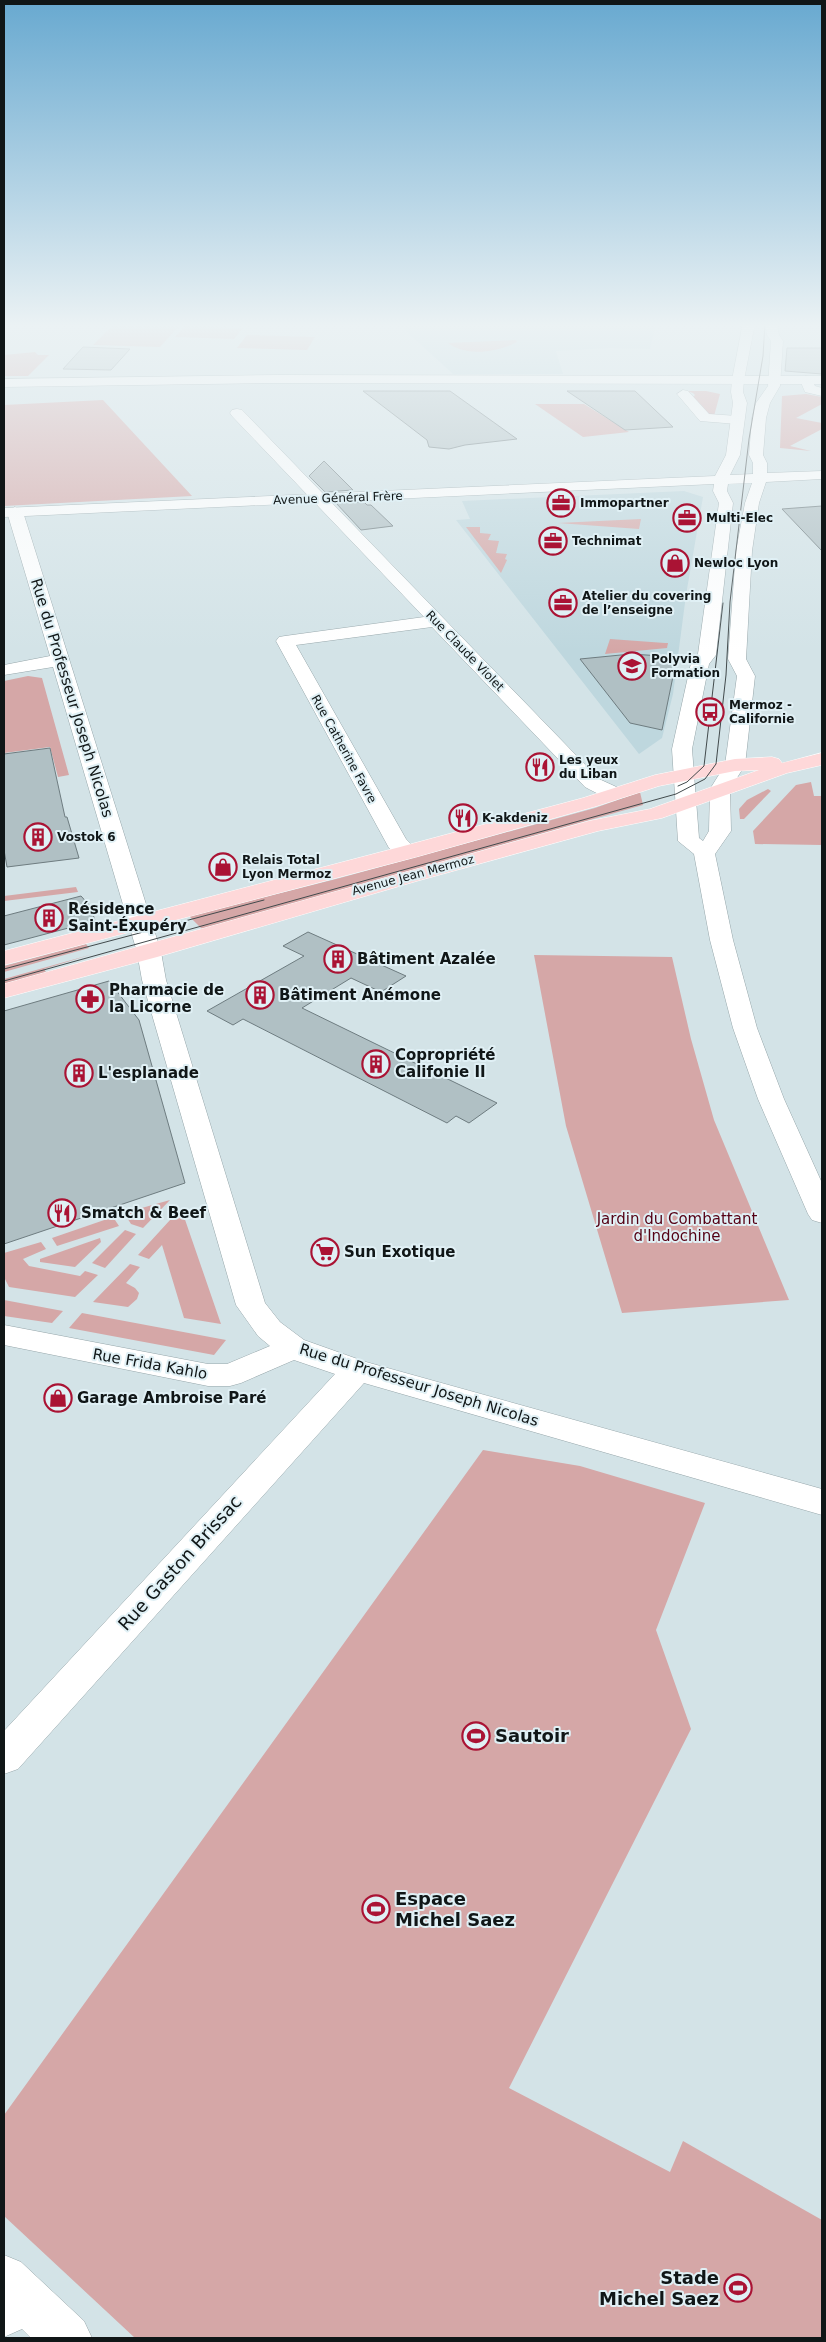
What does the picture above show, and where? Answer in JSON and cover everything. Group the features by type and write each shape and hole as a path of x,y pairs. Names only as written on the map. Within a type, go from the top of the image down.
{"main road":[{"name":"Avenue Jean Mermoz","path":"4,958 408,852 683,774 735,765 777,762 822,750"},
{"name":"Avenue Jean Mermoz","path":"4,992 409,876 596,825 655,814 686,804 720,789 780,769 822,759"}],"street":[{"name":"Rue Claude Violet","path":"256,432 592,783 616,794"},
{"path":"736,432 733,455 723,471 720,491 726,503 707,656 700,663 682,749 689,841 704,851 720,935 746,1029 779,1115 822,1214"},
{"path":"704,851 709,849 720,831 720,789 735,765 746,676 738,659 739,607 744,551 752,503 760,478 760,463 756,455 758,432"},
{"name":"Avenue Général Frère","path":"9,512 822,475"},
{"name":"Rue du Professeur Joseph Nicolas","path":"9,512 60,660 149,952 154,980 251,1305 269,1329 293,1348 357,1370 822,1502"},
{"name":"Rue Catherine Favre","path":"408,852 397,843 285,641 436,621"},
{"path":"4,670 60,660"},
{"name":"Rue Frida Kahlo","path":"11,1345 208,1375 230,1375 293,1348"},
{"name":"Rue Gaston Brissac","path":"4,1757 357,1370"},
{"path":"9,2295 67,2338"}],"shaded area":[{"path":"684,491 703,497 686,595 673,694 662,738 639,754 456,520 470,519 462,501"}],"green space":[{"path":"4,432 133,432 192,496 4,506"},
{"path":"576,432 626,432 583,437"},
{"path":"781,432 816,432 790,446 811,451 780,448"},
{"path":"641,519 639,529 558,523"},
{"path":"466,527 480,527 480,533 491,534 488,540 499,541 496,553 507,554 505,559 507,560 501,573"},
{"path":"610,639 668,643 667,648 605,654"},
{"path":"28,676 42,678 69,775 58,777 50,747 4,753 4,681"},
{"path":"811,782 814,796 822,796 822,845 755,844 753,831 796,785"},
{"path":"768,789 771,791 744,819 740,819 739,809 747,800"},
{"path":"640,792 643,805 202,929 189,916 340,878 595,808"},
{"path":"76,887 78,892 4,901 4,896"},
{"path":"86,944 89,948 4,972 4,966"},
{"path":"93,954 44,969 46,972 98,959 4,984 4,979"},
{"name":"Jardin du Combattant d'Indochine","path":"534,955 672,957 691,1039 714,1120 789,1300 622,1313 566,1126"},
{"path":"170,1200 143,1228 131,1224 124,1213"},
{"path":"181,1208 221,1324 184,1318 162,1245 149,1259 138,1255"},
{"path":"113,1217 119,1226 57,1246 52,1238"},
{"path":"125,1230 136,1234 105,1268 92,1263"},
{"path":"100,1238 101,1242 75,1267 40,1262 40,1259"},
{"path":"41,1242 46,1249 23,1259 29,1266 80,1276 85,1271 98,1275 75,1297 9,1287 4,1277 4,1253"},
{"path":"130,1264 140,1267 126,1283 135,1288 139,1293 137,1299 128,1307 93,1302"},
{"path":"4,1300 63,1311 52,1323 4,1316"},
{"path":"82,1313 226,1340 214,1355 69,1328"},
{"name":"Espace Michel Saez","path":"483,1450 580,1466 705,1503 656,1630 691,1729 509,2088 670,2172 683,2141 822,2220 822,2338 135,2338 4,2216 4,2115"}],"building":[{"path":"417,432 508,432 517,439 465,445 449,449 429,447 427,440"},
{"path":"324,461 353,490 325,492 309,476"},
{"path":"364,502 367,505 371,505 393,526 361,530 336,503"},
{"path":"822,506 822,551 782,509"},
{"path":"631,654 677,657 662,730 630,723 580,659"},
{"path":"50,748 65,817 67,817 79,858 7,867 4,850 4,754"},
{"name":"Résidence Saint-Éxupéry","path":"81,896 91,907 95,921 4,945 4,916"},
{"path":"308,932 406,976 381,992 351,978 302,1008 497,1103 469,1123 456,1116 447,1123 243,1019 233,1025 207,1011 304,956 283,946"},
{"name":"L'esplanade","path":"109,981 139,1020 185,1183 4,1244 4,1011"}],"tram line":[{"path":"4,981 676,794 705,779 716,764 726,675 730,602 750,432"},
{"path":"678,786 687,782 704,766 723,603"},
{"path":"4,969 264,900"}],"place":[{"name":"Immopartner","path":"561,503"},
{"name":"Multi-Elec","path":"687,518"},
{"name":"Technimat","path":"553,541"},
{"name":"Newloc Lyon","path":"675,563"},
{"name":"Atelier du covering de l’enseigne","path":"563,603"},
{"name":"Polyvia Formation","path":"632,666"},
{"name":"Mermoz - Californie","path":"710,712"},
{"name":"Les yeux du Liban","path":"540,767"},
{"name":"K-akdeniz","path":"463,818"},
{"name":"Vostok 6","path":"38,837"},
{"name":"Relais Total Lyon Mermoz","path":"223,867"},
{"name":"Résidence Saint-Éxupéry","path":"49,918"},
{"name":"Bâtiment Azalée","path":"338,959"},
{"name":"Bâtiment Anémone","path":"260,995"},
{"name":"Pharmacie de la Licorne","path":"90,999"},
{"name":"Copropriété Califonie II","path":"376,1064"},
{"name":"L'esplanade","path":"79,1073"},
{"name":"Smatch & Beef","path":"62,1213"},
{"name":"Sun Exotique","path":"325,1252"},
{"name":"Garage Ambroise Paré","path":"58,1398"},
{"name":"Sautoir","path":"476,1736"},
{"name":"Espace Michel Saez","path":"376,1909"},
{"name":"Stade Michel Saez","path":"738,2288"}]}
